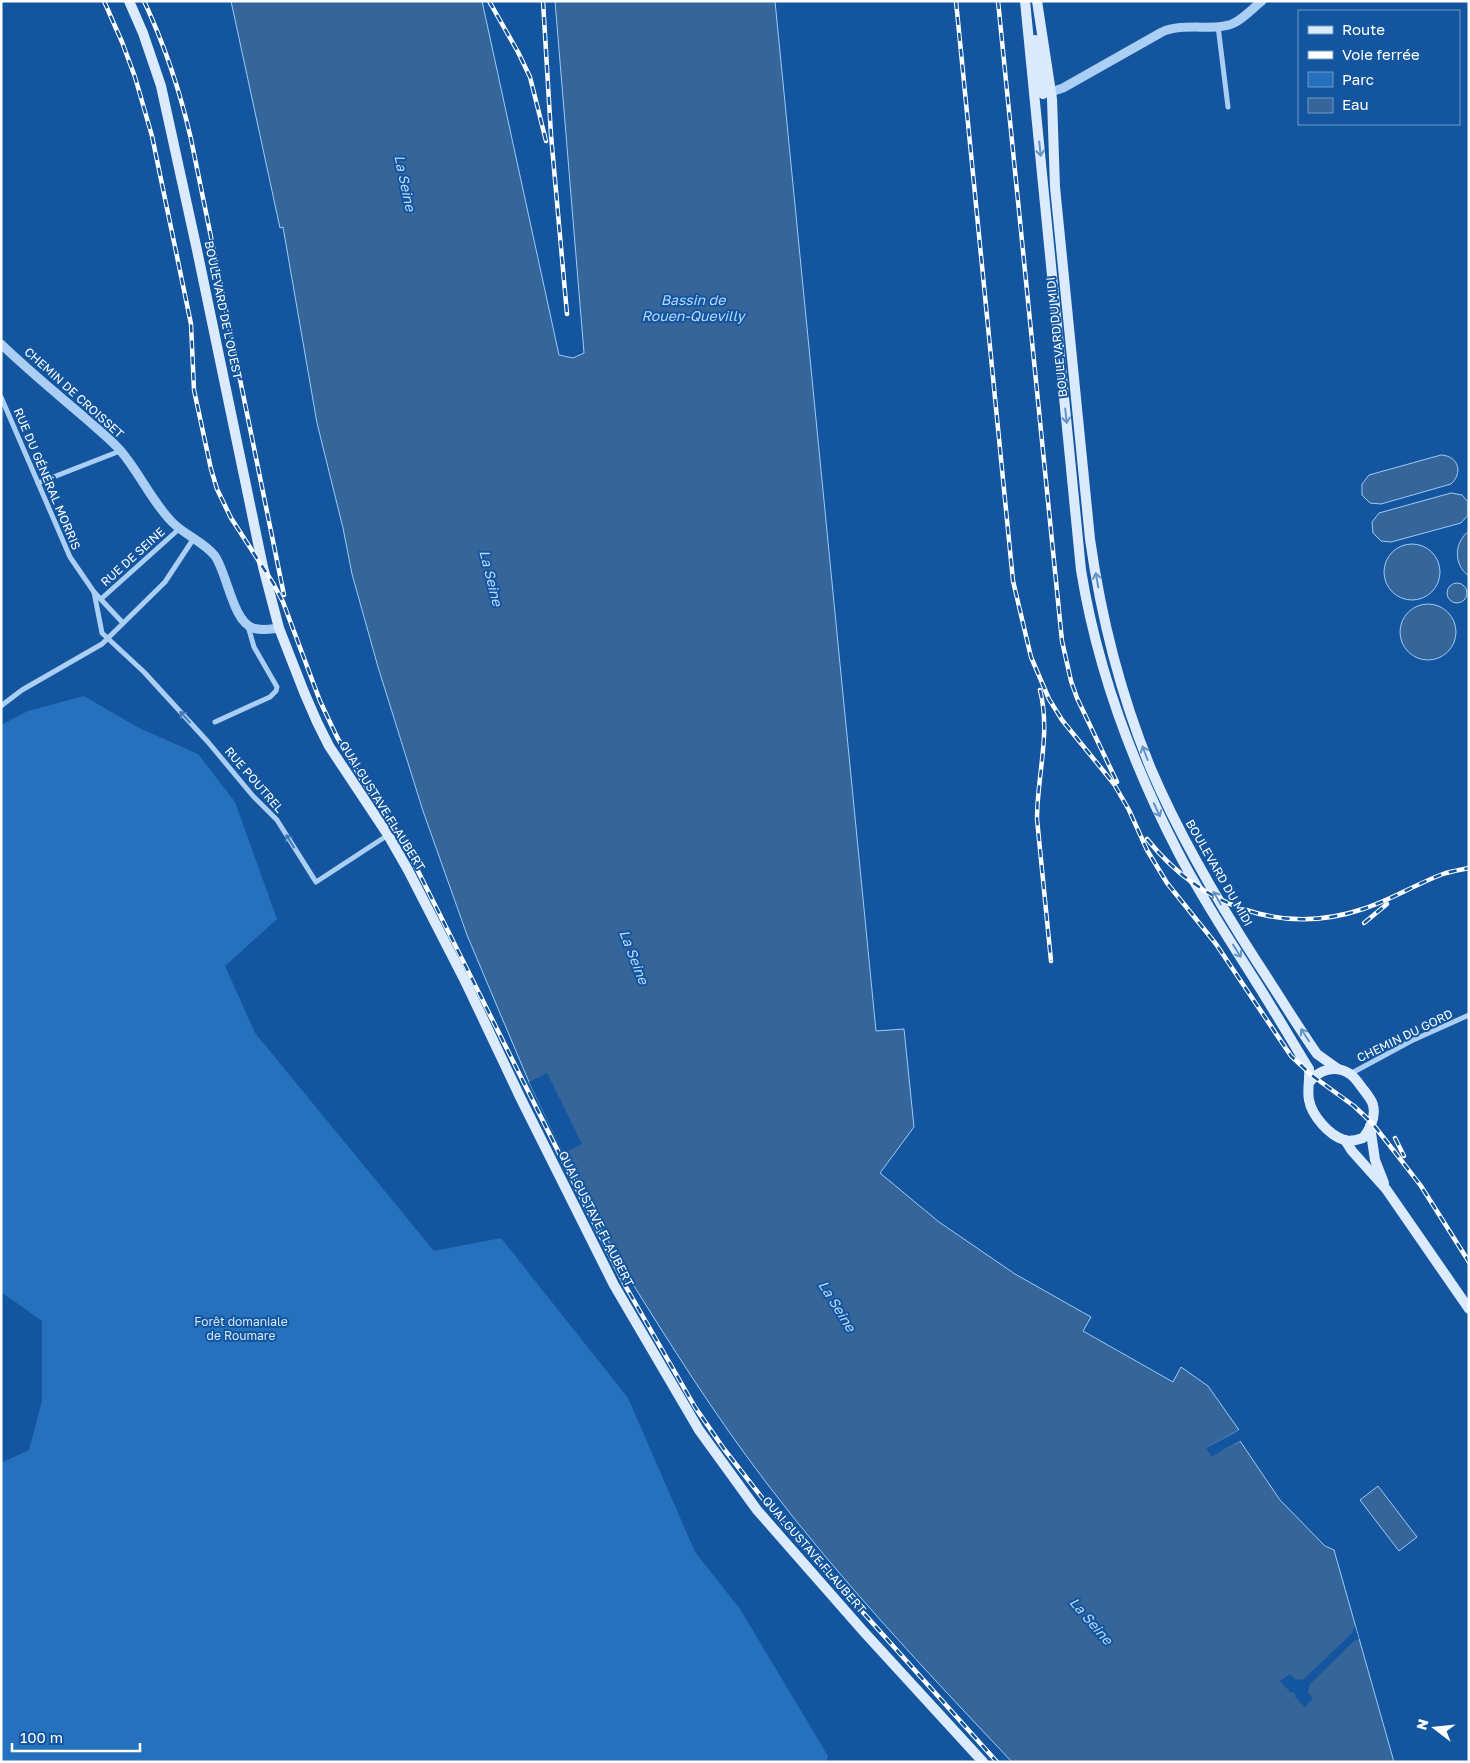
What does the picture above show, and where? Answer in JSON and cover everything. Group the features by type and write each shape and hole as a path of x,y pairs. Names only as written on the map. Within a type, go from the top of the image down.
{"main road":[{"name":"BOULEVARD DE L'OUEST","path":"129,1 162,86 263,567 279,628"},
{"name":"BOULEVARD DU MIDI","path":"1026,1 1043,96 1055,187 1090,539 1114,669 1109,691"},
{"name":"BOULEVARD DU MIDI","path":"1037,1 1043,96 1083,580 1096,642 1109,691 1142,776 1177,851 1197,887 1309,1069 1310,1083"},
{"name":"BOULEVARD DU MIDI","path":"1083,580 1093,602 1114,669 1152,770 1176,823 1205,879 1317,1054 1338,1069"},
{"name":"QUAI GUSTAVE FLAUBERT","path":"279,628 304,692 329,746 388,835 408,870 466,983 521,1099 614,1285 699,1430 764,1517 864,1632 983,1762"},
{"path":"1338,1069 1350,1074 1367,1094 1373,1106 1373,1117 1370,1126 1363,1138 1354,1141 1335,1136 1318,1119 1308,1099 1310,1083 1316,1074 1326,1070 1338,1069"},
{"path":"1370,1126 1375,1160 1386,1189"},
{"path":"1345,1140 1352,1151 1386,1189 1469,1309"}],"street":[{"path":"1043,96 1066,86 1169,29 1233,24 1262,1"},
{"path":"1215,26 1228,107"},
{"name":"CHEMIN DE CROISSET","path":"1,344 120,451 164,514 179,529 207,548 220,564 236,608 248,625"},
{"name":"RUE DU GÉNÉRAL MORRIS","path":"1,397 70,557 94,592 123,623"},
{"path":"38,484 120,451"},
{"name":"RUE DE SEINE","path":"101,599 179,529"},
{"path":"1,706 22,690 102,644 165,582 194,538"},
{"name":"RUE DU GÉNÉRAL MORRIS","path":"94,592 102,633 107,638"},
{"path":"248,625 251,628 259,629 279,628"},
{"path":"214,722 270,696 276,691 277,688 271,676 254,647 248,625"},
{"name":"RUE POUTREL","path":"107,638 144,672 208,742 253,796 277,820 316,882 388,835"},
{"name":"CHEMIN DU GORD","path":"1350,1074 1411,1042 1469,1015"}],"green space":[{"name":"Forêt domaniale de Roumare","path":"84,696 137,727 198,754 235,802 277,919 225,966 255,1033 434,1251 501,1238 628,1398 695,1552 740,1609 828,1756 826,1762 1,1762 1,1463 29,1450 42,1401 42,1321 1,1292 1,725 28,711"}],"water":[{"path":"231,1 482,1 559,355 573,358 584,353 555,1 775,1 876,1031 904,1029 914,1127 880,1173 939,1222 1015,1274 1091,1317 1083,1331 1173,1382 1181,1367 1208,1386 1239,1430 1207,1448 1211,1456 1240,1441 1280,1500 1325,1546 1334,1550 1394,1762 1012,1762 916,1659 823,1554 746,1456 693,1379 626,1273 600,1227 529,1082 467,935 423,811 378,667 352,574 343,528 317,423 283,227 280,228"},
{"path":"1441,455 1452,458 1457,466 1457,475 1451,484 1381,504 1370,503 1362,495 1362,484 1369,475"},
{"path":"1451,493 1462,495 1468,502 1468,515 1461,523 1391,542 1381,541 1373,533 1372,522 1379,513"},
{"path":"1469,531 1469,576 1460,566 1457,554 1460,541"},
{"path":"1412,544 1423,546 1432,552 1438,561 1440,572 1438,583 1432,592 1423,598 1412,600 1401,598 1392,592 1386,583 1384,572 1386,561 1392,552 1401,546"},
{"path":"1457,583 1464,586 1467,593 1464,600 1457,603 1450,600 1447,593 1450,586"},
{"path":"1428,604 1439,606 1448,612 1454,621 1456,632 1454,643 1448,652 1439,658 1428,660 1417,658 1408,652 1402,643 1400,632 1402,621 1408,612 1417,606"},
{"path":"1378,1486 1417,1537 1399,1551 1360,1500"}],"pier":[{"path":"547,1073 582,1144 563,1153 529,1082"},
{"path":"1239,1430 1241,1432 1210,1449 1212,1453 1239,1439 1242,1440 1211,1457 1206,1448"},
{"path":"1355,1626 1359,1639 1354,1641 1309,1685 1308,1693 1313,1698 1305,1707 1295,1697 1296,1695 1293,1692 1291,1693 1280,1681 1290,1674 1295,1679 1303,1680 1352,1633"}],"railway":[{"path":"104,1 135,77 152,136 191,324 194,390 217,489 231,518 283,602 320,701 337,737 362,780 397,832 417,869 626,1287 695,1407 724,1449 774,1513 997,1762"},
{"path":"144,1 171,69 191,139 284,595"},
{"path":"489,1 530,77 546,141"},
{"path":"543,1 551,135 567,314"},
{"path":"956,1 1013,581 1031,657 1049,699 1062,720 1114,784 1129,810 1147,850 1167,883 1216,944 1291,1056 1314,1077 1354,1106 1372,1123 1421,1186 1469,1262"},
{"path":"998,1 1062,641 1077,698 1117,782"},
{"path":"1040,690 1043,706 1044,738 1037,819 1051,961"},
{"path":"1147,839 1168,862 1191,882 1217,898 1244,909 1272,917 1302,919 1332,917 1363,909 1443,874 1469,868"},
{"path":"1364,923 1387,904"},
{"path":"1395,1138 1404,1156"}],"water label":[{"name":"La Seine","path":"405,183"},
{"name":"Bassin de Rouen-Quevilly","path":"693,308"},
{"name":"La Seine","path":"491,578"},
{"name":"La Seine","path":"634,957"},
{"name":"La Seine","path":"837,1306"},
{"name":"La Seine","path":"1091,1621"}]}
